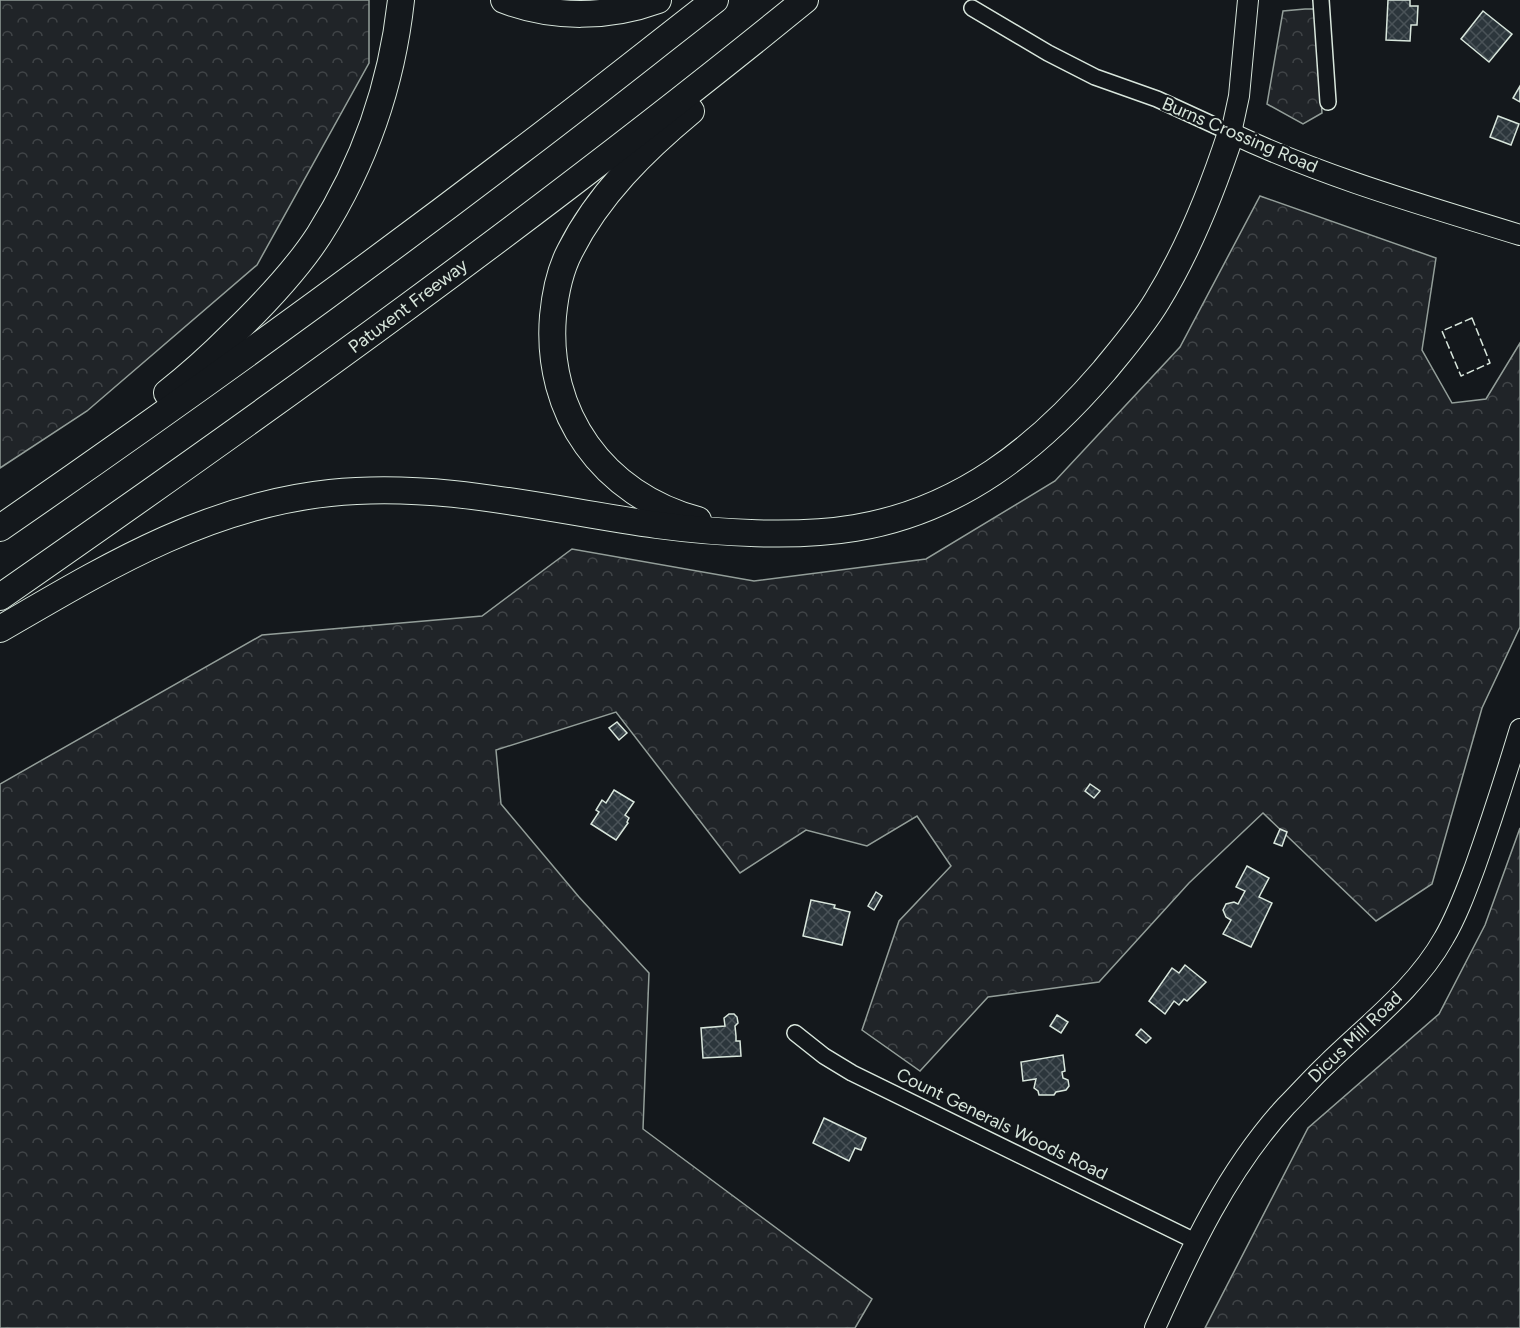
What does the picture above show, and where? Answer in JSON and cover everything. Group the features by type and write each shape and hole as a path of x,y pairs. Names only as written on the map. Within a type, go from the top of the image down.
{"highway":[{"path":"0,521 173,388 214,353 254,314 287,277 318,236 343,193 365,144 386,82 397,38 401,0"},
{"path":"504,0 534,9 567,14 604,13 641,6 658,0"},
{"path":"0,528 330,294 515,156 715,0"},
{"name":"Patuxent Freeway","path":"0,597 364,340 553,198 805,0"},
{"path":"745,532 690,518 666,508 639,494 616,477 596,457 579,435 558,388 553,363 554,306 560,277 569,253 582,228 608,192 638,158 673,126 821,0"},
{"path":"0,629 85,580 164,539 234,512 283,500 330,493 422,490 474,496 661,526 782,534 855,528 921,510 960,494 1021,454 1086,392 1122,349 1157,302 1200,219 1232,134"}],"street":[{"path":"1232,134 1239,96 1248,0"},
{"path":"1321,0 1328,102"},
{"name":"Burns Crossing Road","path":"972,8 1048,53 1095,77 1157,99 1279,156 1520,235"},
{"name":"Dicus Mill Road","path":"1155,1328 1224,1191 1253,1146 1284,1108 1416,977 1444,939 1462,902 1486,836 1520,729"},
{"name":"Count Generals Woods Road","path":"795,1033 824,1056 852,1073 1197,1242"}],"green space":[{"path":"0,0 369,0 369,63 257,265 87,411 0,468"},
{"path":"1315,9 1322,113 1303,124 1267,104 1283,11"},
{"path":"1260,196 1436,258 1422,350 1452,403 1486,399 1520,343 1520,627 1482,708 1432,884 1376,921 1263,813 1189,883 1099,982 988,997 920,1071 862,1030 899,921 951,866 917,816 867,846 806,830 740,873 616,712 496,750 501,804 579,897 649,973 643,1129 872,1299 855,1328 0,1328 0,784 262,635 482,616 572,549 754,581 926,559 1055,481 1180,347"},
{"path":"1520,828 1520,1328 1205,1328 1308,1128 1439,1014 1485,925"}],"building":[{"path":"1388,0 1410,0 1410,6 1418,6 1417,25 1411,25 1410,41 1386,40"},
{"path":"1483,11 1512,34 1489,62 1461,39"},
{"path":"1520,86 1520,102 1513,98"},
{"path":"1498,116 1519,124 1511,145 1490,137"},
{"path":"617,722 627,733 619,740 609,728"},
{"path":"1090,784 1100,791 1094,798 1085,791"},
{"path":"614,790 634,802 625,815 629,818 628,823 616,840 591,824 599,812 596,810 602,800 606,803"},
{"path":"1280,829 1287,832 1282,846 1274,843"},
{"path":"1247,866 1269,878 1259,897 1272,903 1251,947 1223,934 1231,920 1226,917 1223,910 1226,904 1234,902 1238,904 1245,891 1236,887"},
{"path":"876,892 882,896 874,910 868,906"},
{"path":"811,900 835,905 834,908 850,912 842,945 803,936"},
{"path":"1185,965 1206,982 1187,1001 1184,999 1179,1005 1174,1001 1165,1014 1149,1001 1172,968 1179,973"},
{"path":"729,1014 737,1017 736,1041 740,1041 741,1056 703,1058 701,1028 725,1026 724,1018"},
{"path":"1057,1015 1068,1022 1061,1033 1050,1026"},
{"path":"1141,1029 1151,1038 1146,1043 1136,1035"},
{"path":"1063,1055 1065,1071 1062,1072 1063,1078 1068,1080 1069,1086 1066,1090 1056,1092 1054,1095 1039,1095 1034,1088 1036,1079 1023,1081 1021,1062"},
{"path":"824,1118 866,1138 861,1150 855,1148 849,1161 813,1143"}],"fence":[{"path":"1472,318 1490,363 1461,376 1442,331 1472,318"}]}
